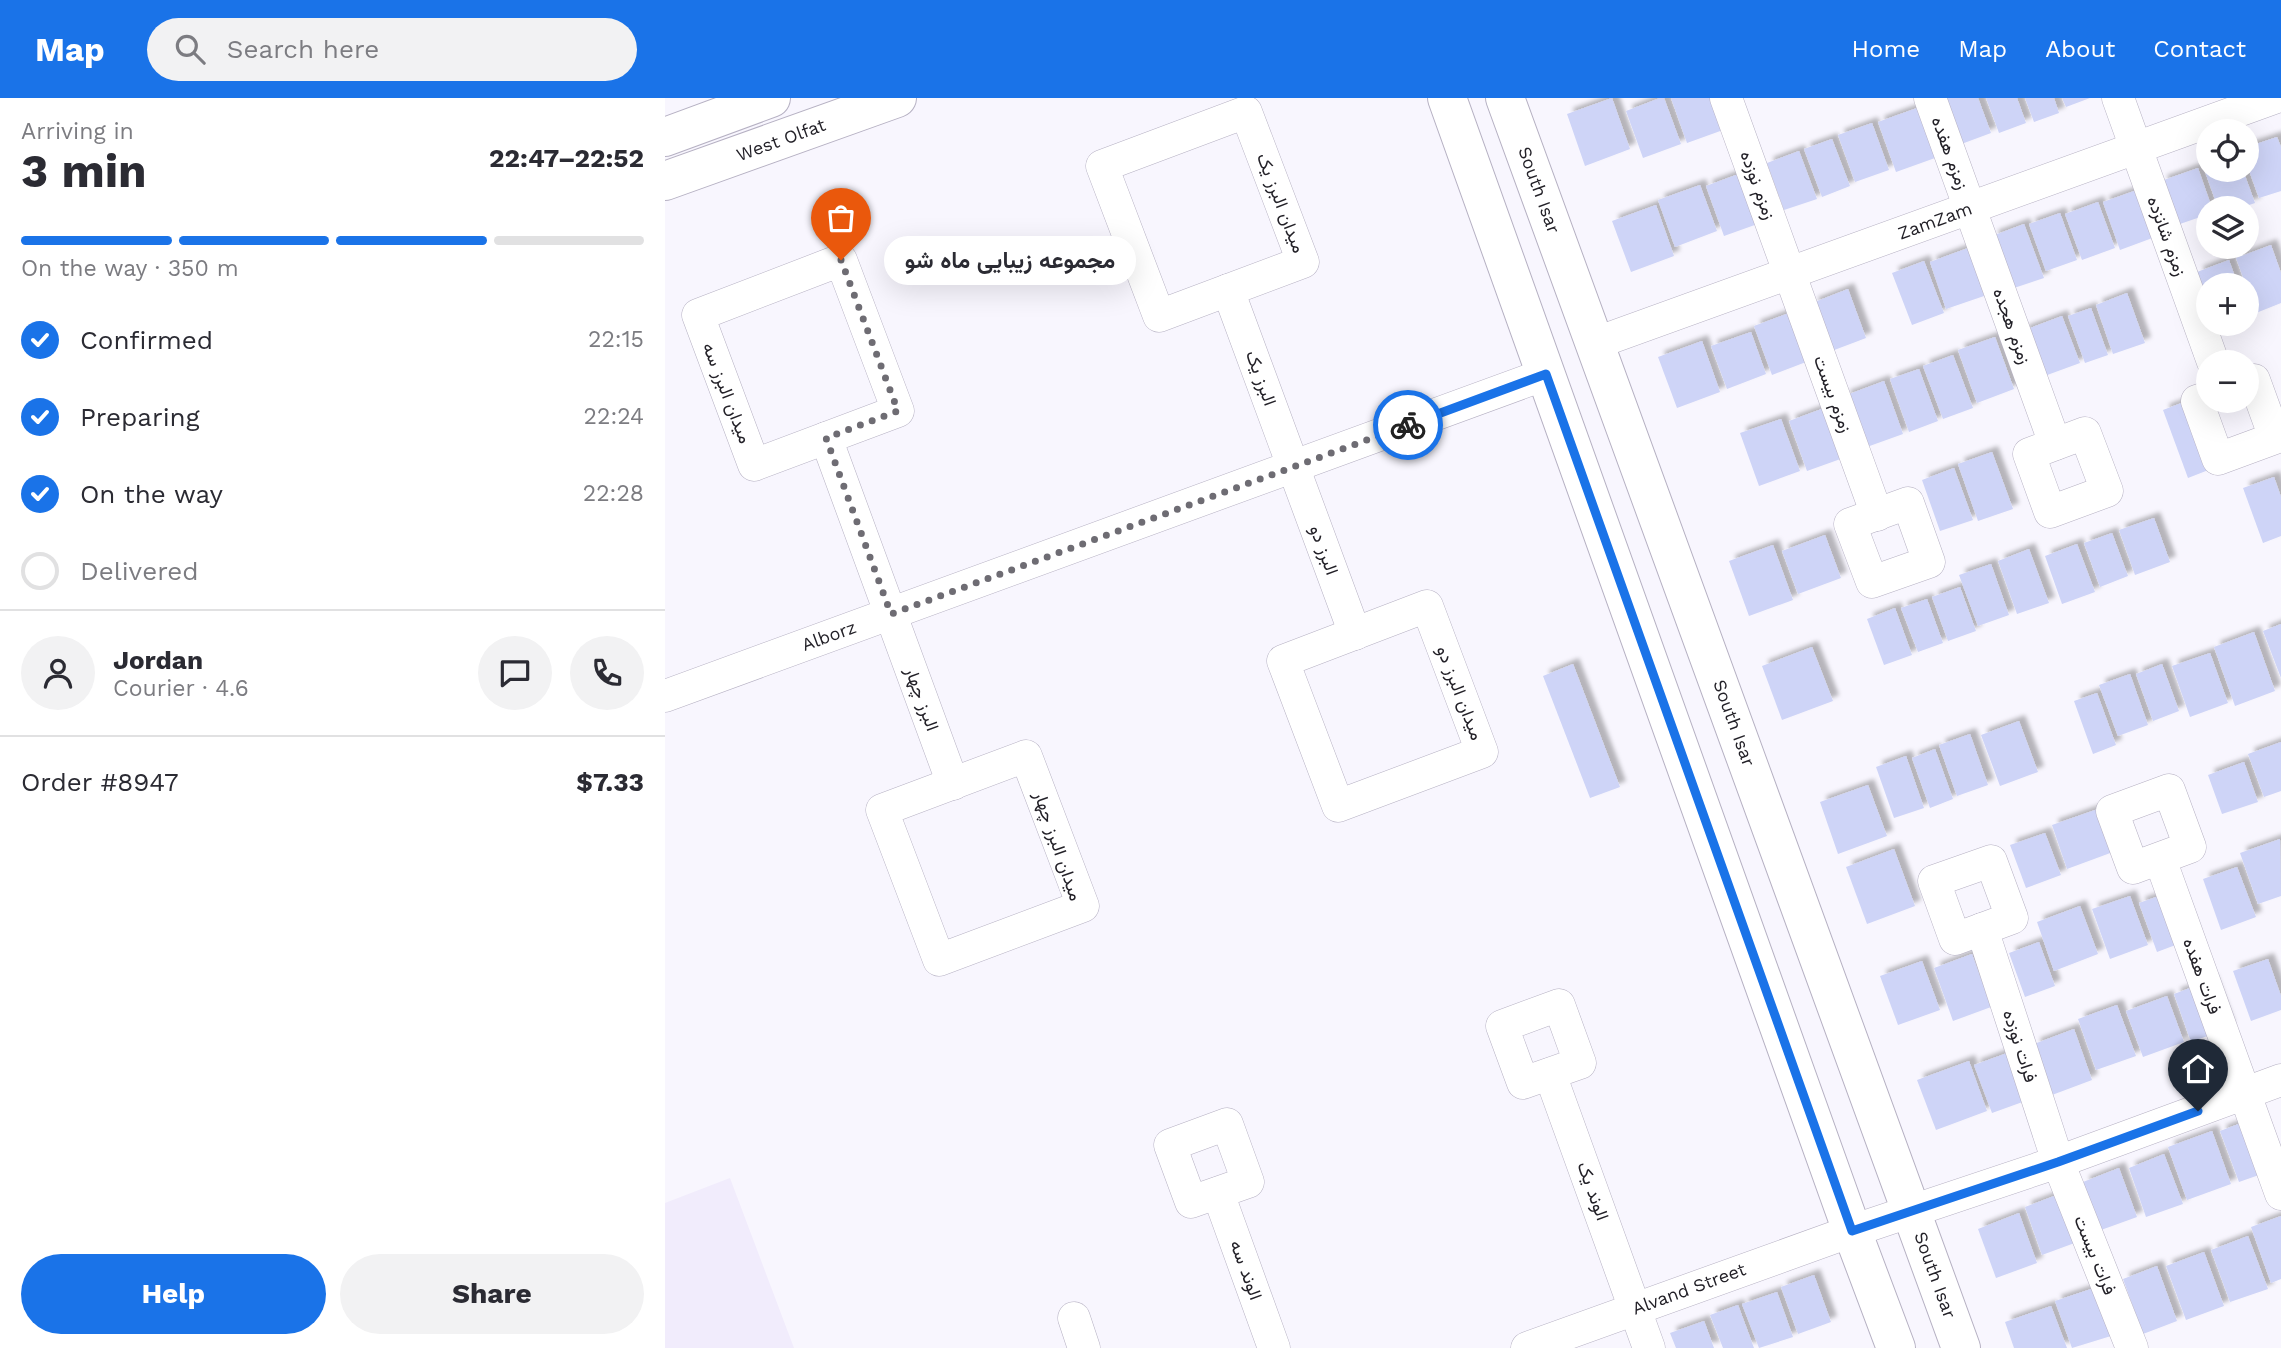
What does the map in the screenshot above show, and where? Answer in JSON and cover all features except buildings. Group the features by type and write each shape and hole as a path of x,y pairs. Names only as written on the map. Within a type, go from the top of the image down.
{"main road":[{"path":"665,137 771,98"},
{"name":"West Olfat","path":"665,181 897,98"},
{"path":"1447,98 1896,1348"},
{"name":"South Isar","path":"1505,98 1961,1348"}],"street":[{"name":"زمزم نوزده","path":"1726,98 1790,273"},
{"name":"زمزم هفده","path":"1930,98 1970,208"},
{"name":"زمزم شانزده","path":"2117,98 2209,350"},
{"name":"ZamZam","path":"1596,343 2274,98"},
{"name":"میدان البرز یک","path":"1246,112 1303,262 1229,290 1159,316 1102,166 1246,112"},
{"name":"زمزم هجده","path":"1970,208 2055,444"},
{"name":"میدان البرز سه","path":"841,260 898,411 826,438 754,465 698,315 841,260"},
{"name":"زمزم بیست","path":"1790,273 1877,515"},
{"name":"البرز یک","path":"1229,290 1294,467"},
{"name":"Alborz","path":"665,696 1546,374"},
{"path":"2201,413 2218,459 2275,438 2259,394"},
{"name":"البرز چهار","path":"826,438 953,784"},
{"name":"البرز دو","path":"1294,467 1355,634"},
{"name":"میدان البرز دو","path":"1427,606 1482,752 1338,806 1283,661 1355,634 1427,606"},
{"name":"میدان البرز چهار","path":"1026,756 1083,906 939,960 882,810 953,784 1026,756"},
{"name":"فرات هفده","path":"2160,859 2281,1194"},
{"name":"فرات نوزده","path":"1982,929 2058,1162"},
{"name":"الوند یک","path":"1550,1074 1649,1348"},
{"name":"Alvand Street","path":"1527,1348 1852,1231 2058,1162 2281,1080"},
{"name":"فرات بیست","path":"2058,1162 2132,1348"},
{"name":"الوند سه","path":"1218,1193 1274,1348"},
{"path":"1074,1318 1084,1348"}],"shaded area":[{"path":"730,1178 794,1348 665,1348 665,1203"}],"way so far":[{"path":"841,260 898,411 826,438 891,614 1408,425"}],"place":[{"name":"مجموعه زیبایی ماه شو","path":"841,260"}],"route":[{"path":"1408,425 1546,374 1852,1231 2058,1162 2198,1111"}]}
